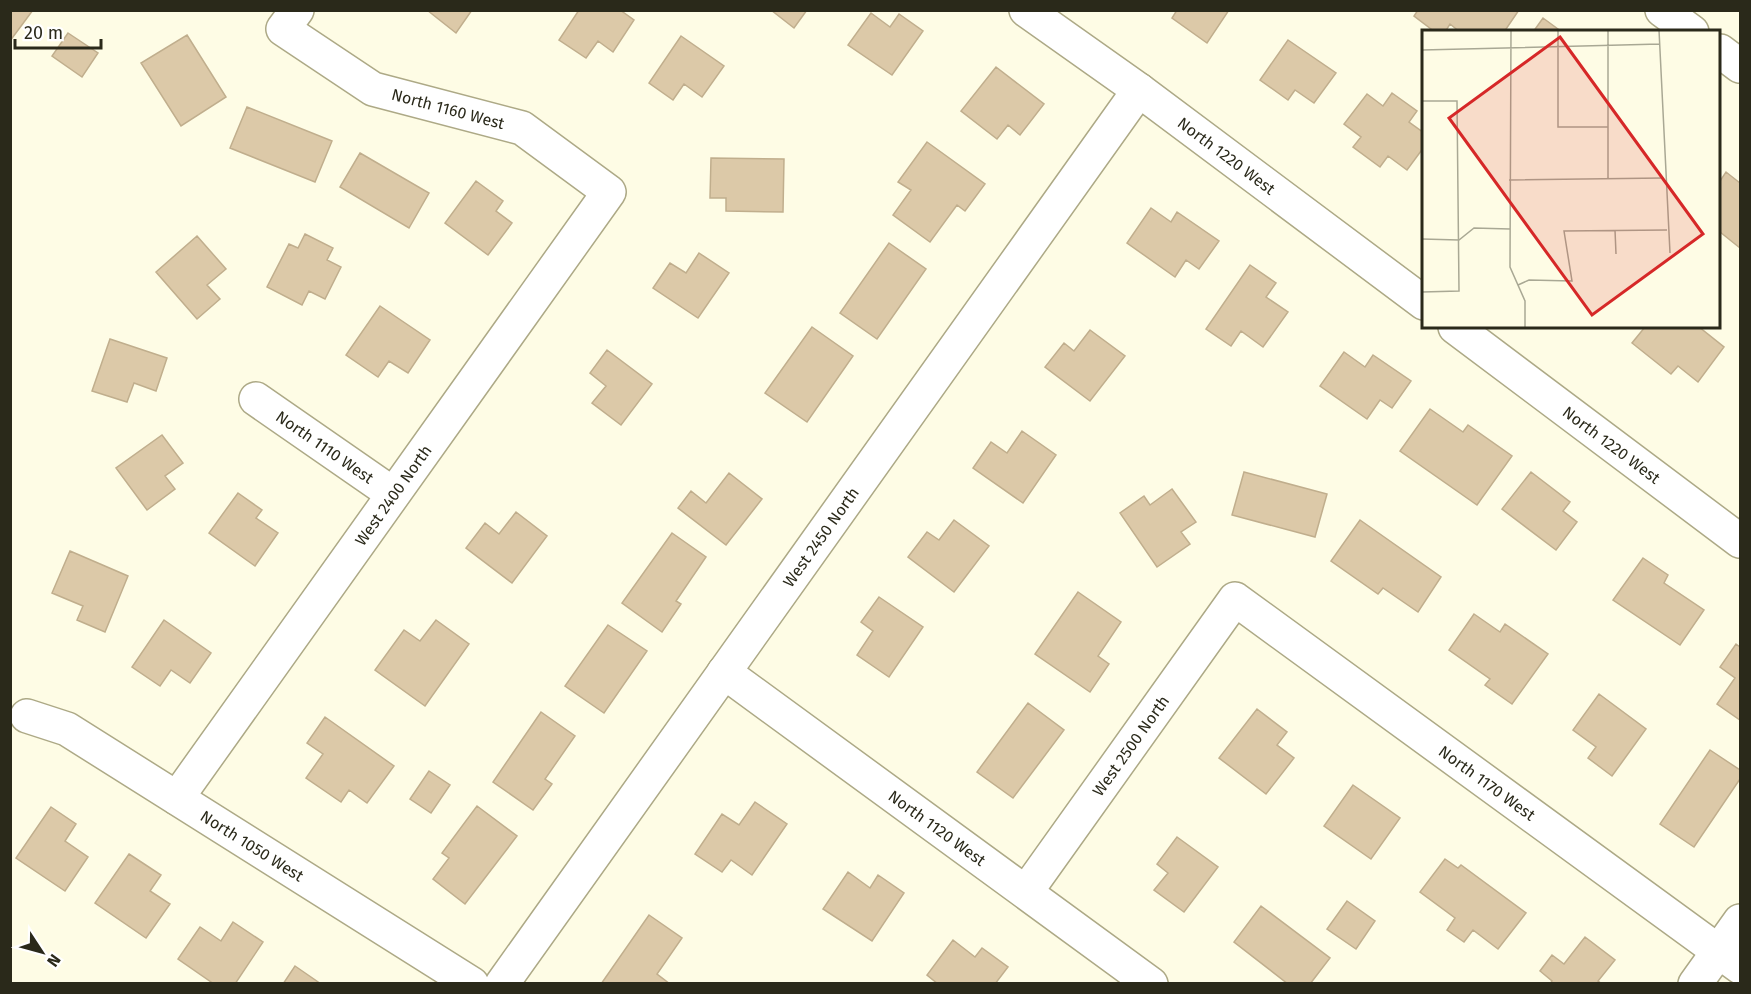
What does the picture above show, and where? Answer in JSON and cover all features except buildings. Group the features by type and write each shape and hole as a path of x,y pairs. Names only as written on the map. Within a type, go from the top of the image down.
{"street":[{"name":"North 1220 West","path":"1026,10 1139,90 1422,302"},
{"path":"1662,10 1689,30"},
{"name":"North 1160 West","path":"290,20 373,89 522,128 609,192"},
{"path":"1721,52 1740,66"},
{"name":"West 2450 North","path":"502,984 1139,90"},
{"name":"West 2400 North","path":"177,798 609,192"},
{"name":"North 1220 West","path":"1456,328 1740,541"},
{"name":"North 1110 West","path":"256,399 393,494"},
{"name":"West 2500 North","path":"1026,892 1235,599"},
{"name":"North 1170 West","path":"1235,599 1730,960"},
{"name":"North 1120 West","path":"724,672 1151,984"},
{"name":"North 1050 West","path":"27,716 67,729 472,984"},
{"path":"1695,984 1730,960 1740,921"}]}
